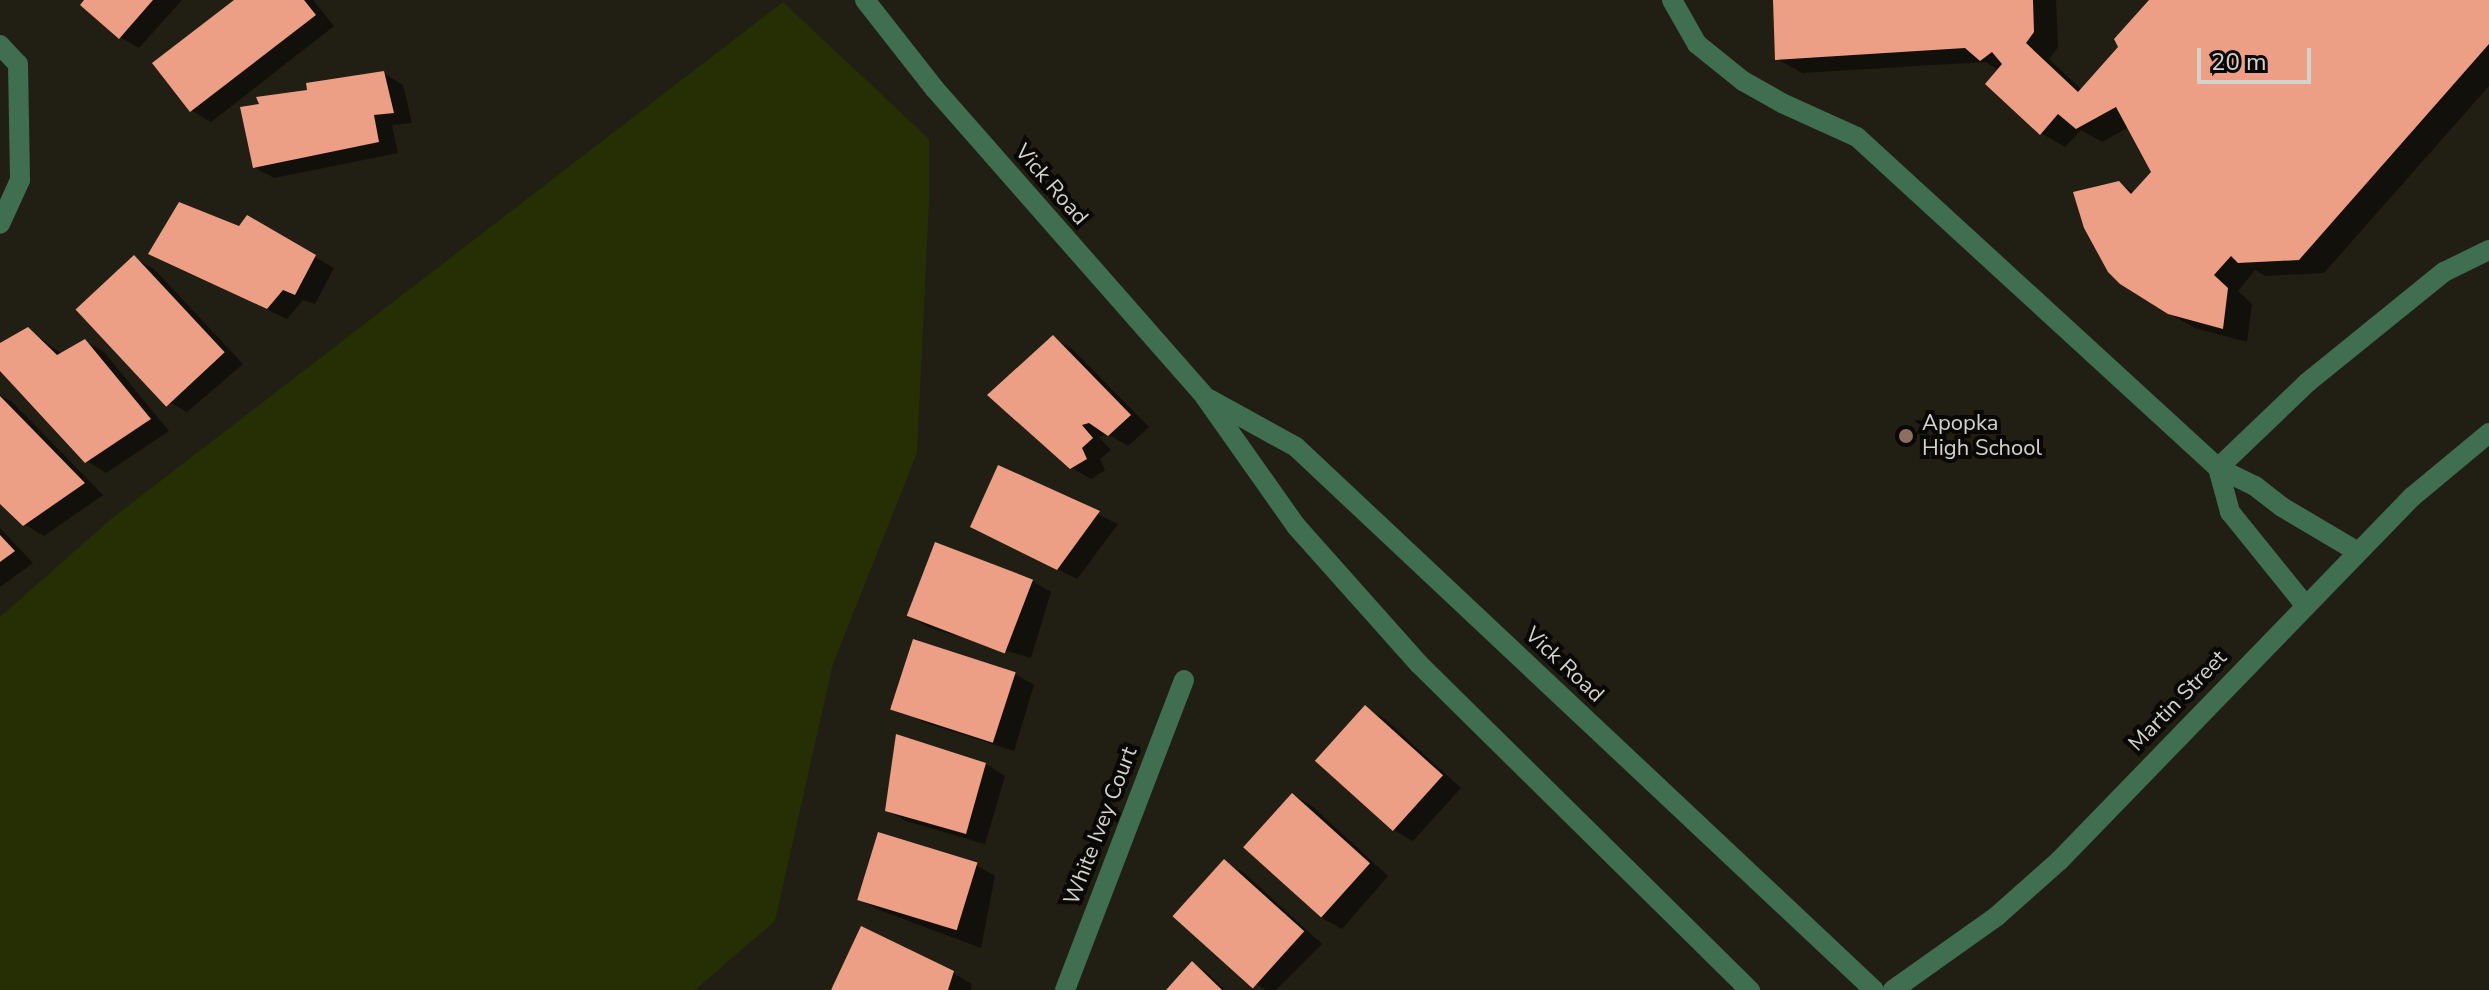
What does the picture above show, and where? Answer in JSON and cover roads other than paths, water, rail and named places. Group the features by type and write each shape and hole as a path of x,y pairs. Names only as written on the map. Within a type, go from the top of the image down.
{"street":[{"name":"Vick Road","path":"865,0 934,88 1205,397 1296,526 1419,664 1750,990"},
{"path":"1672,0 1697,44 1756,88 1857,137 2218,468 2255,486 2282,507 2358,552"},
{"path":"0,45 18,64 20,180 0,224"},
{"path":"2218,468 2308,382 2444,272 2489,250"},
{"name":"Vick Road","path":"1205,397 1296,447 1874,990"},
{"name":"Martin Street","path":"1893,990 1997,916 2059,861 2412,497 2489,433"},
{"path":"2218,468 2230,512 2305,605"},
{"name":"White Ivey Court","path":"1065,990 1184,680"}],"place":[{"name":"Apopka High School","path":"1906,436"}]}
